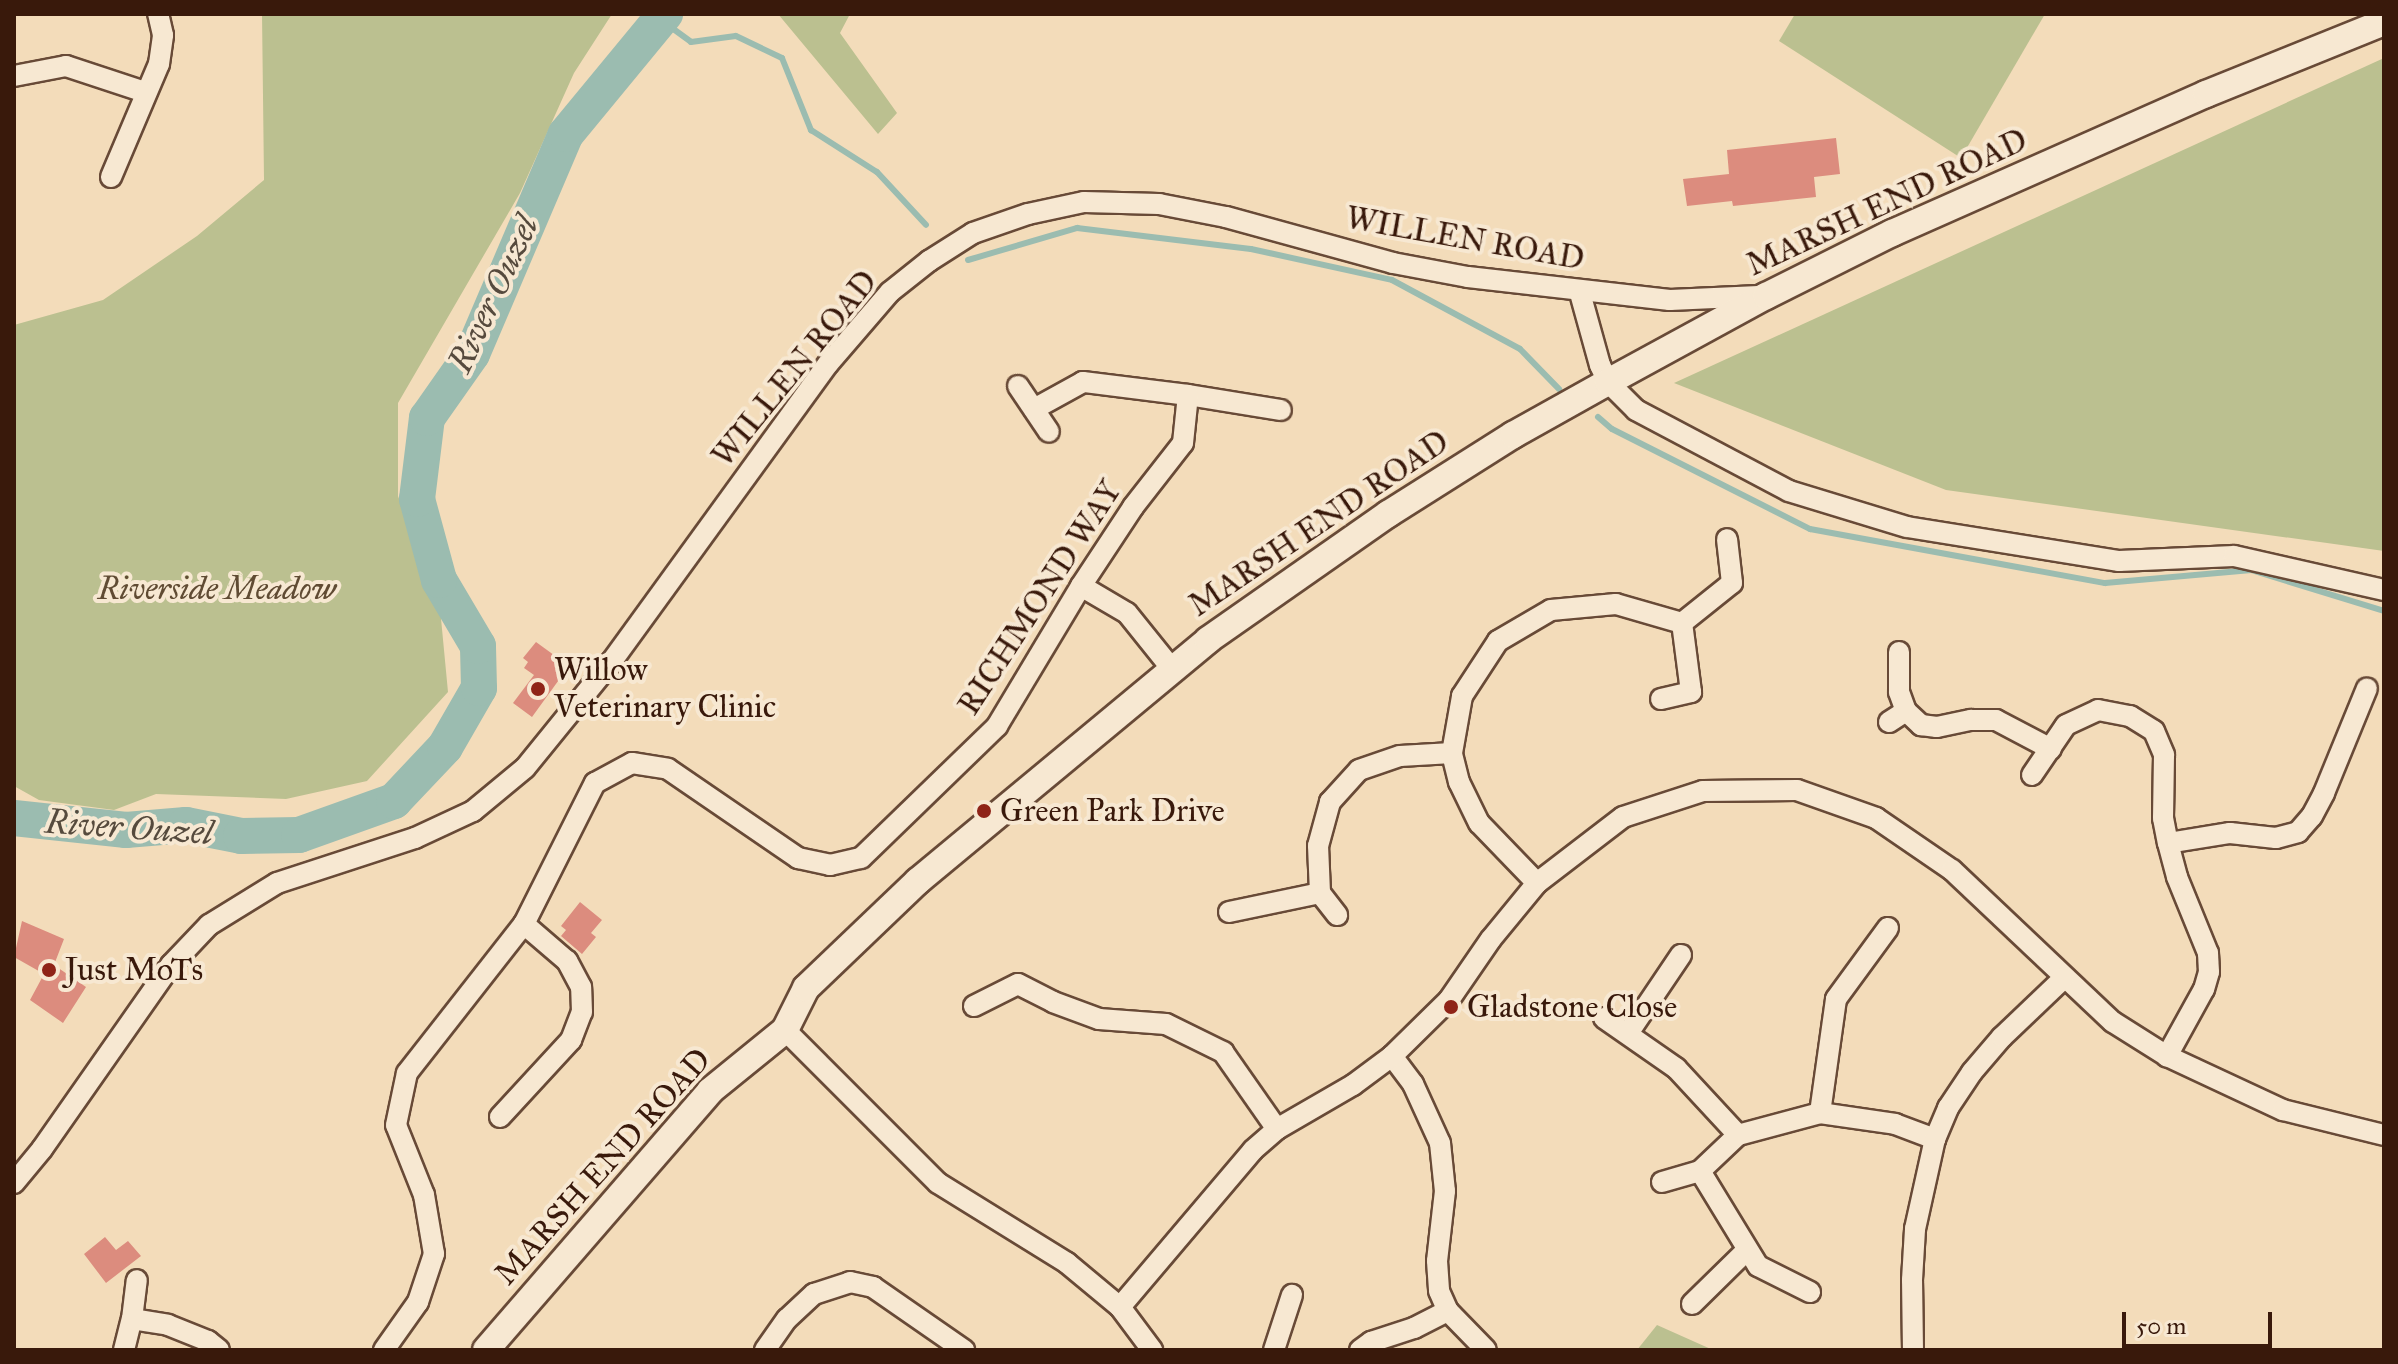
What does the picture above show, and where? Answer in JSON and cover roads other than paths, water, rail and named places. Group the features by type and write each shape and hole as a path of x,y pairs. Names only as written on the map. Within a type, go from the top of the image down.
{"street":[{"path":"111,177 159,64 163,35 158,14"},
{"name":"MARSH END ROAD","path":"486,1350 710,1091 785,1030 806,988 918,881 1172,669 1388,514 1513,435 1608,382 1766,296 1892,233 2206,94 2384,22"},
{"path":"14,76 66,66 145,92"},
{"name":"WILLEN ROAD","path":"14,1183 42,1149 171,965 209,925 277,883 415,838 473,811 525,768 612,661 828,364 890,292 929,261 973,233 1028,214 1084,202 1159,204 1226,217 1393,263 1580,293 1670,300 1766,296"},
{"path":"1580,293 1600,365 1608,382 1636,410 1789,491 1907,527 2119,561 2234,556 2384,590"},
{"path":"1034,409 1083,382 1281,410"},
{"path":"1018,386 1049,432"},
{"name":"RICHMOND WAY","path":"384,1350 418,1302 434,1254 424,1195 396,1125 407,1073 524,924 595,783 632,763 668,769 798,858 830,865 861,858 997,726 1081,586 1133,507 1183,443 1188,395"},
{"path":"1682,623 1732,583 1727,539"},
{"path":"1081,586 1127,613 1172,669"},
{"path":"1537,883 1479,823 1459,782 1452,753 1462,696 1498,641 1551,610 1616,604 1682,623"},
{"path":"1661,699 1691,692 1682,623"},
{"path":"1899,652 1898,717 1937,727 1971,720 1996,720 2051,749"},
{"path":"2168,843 2230,833 2276,838 2298,832 2318,805 2338,731 2367,688"},
{"path":"2032,775 2066,725 2098,710 2130,716 2154,731 2164,755 2163,818 2168,843 2177,877 2208,953 2209,972 2204,989 2167,1056"},
{"path":"1337,915 1320,893 1318,846 1330,802 1359,770 1400,756 1452,753"},
{"path":"1120,1307 1253,1150 1277,1129 1353,1085 1392,1056 1449,1000 1491,939 1537,883 1623,817 1703,791 1797,790 1876,818 1914,841 1952,870 2113,1022 2167,1056 2283,1110 2384,1135"},
{"path":"1229,912 1320,893"},
{"path":"500,1117 571,1040 582,1012 581,987 567,961 524,924"},
{"path":"1820,1113 1836,999 1888,928"},
{"path":"1629,1032 1681,955"},
{"path":"1913,1350 1915,1229 1935,1139 1948,1108 1972,1072 2002,1037 2064,978"},
{"path":"974,1006 1018,984 1053,1002 1099,1019 1166,1024 1223,1052 1277,1129"},
{"path":"1604,1018 1629,1032 1676,1068 1738,1135"},
{"path":"785,1030 938,1183 1067,1263 1120,1307 1152,1350"},
{"path":"1392,1056 1413,1084 1440,1143 1445,1191 1437,1261 1439,1291 1448,1311 1486,1350"},
{"path":"1662,1182 1700,1171 1738,1135 1820,1113 1895,1124 1935,1139"},
{"path":"1700,1171 1758,1266 1810,1292"},
{"path":"1692,1304 1747,1250"},
{"path":"124,1350 137,1280"},
{"path":"765,1350 787,1319 814,1294 850,1282 873,1287 964,1350"},
{"path":"1266,1349 1292,1295"},
{"path":"1360,1350 1371,1342 1414,1328 1448,1311"},
{"path":"132,1319 168,1325 208,1341 219,1350"}],"waterway":[{"name":"River Ouzel","path":"14,818 126,830 186,825 241,836 299,835 394,801 445,747 479,688 478,646 439,580 417,499 427,418 472,354 566,134 665,14"},
{"path":"661,20 691,42 736,36 782,58 811,130 877,172 926,225"},
{"path":"968,260 1077,228 1251,249 1392,280 1520,349 1559,389"},
{"path":"1598,417 1612,429 1810,529 2105,583 2251,570 2384,611"}],"place":[{"name":"Willow Veterinary Clinic","path":"538,689"},
{"name":"Green Park Drive","path":"984,811"},
{"name":"Just MoTs","path":"49,970"},
{"name":"Gladstone Close","path":"1451,1007"}],"park label":[{"name":"Riverside Meadow","path":"217,589"}]}
